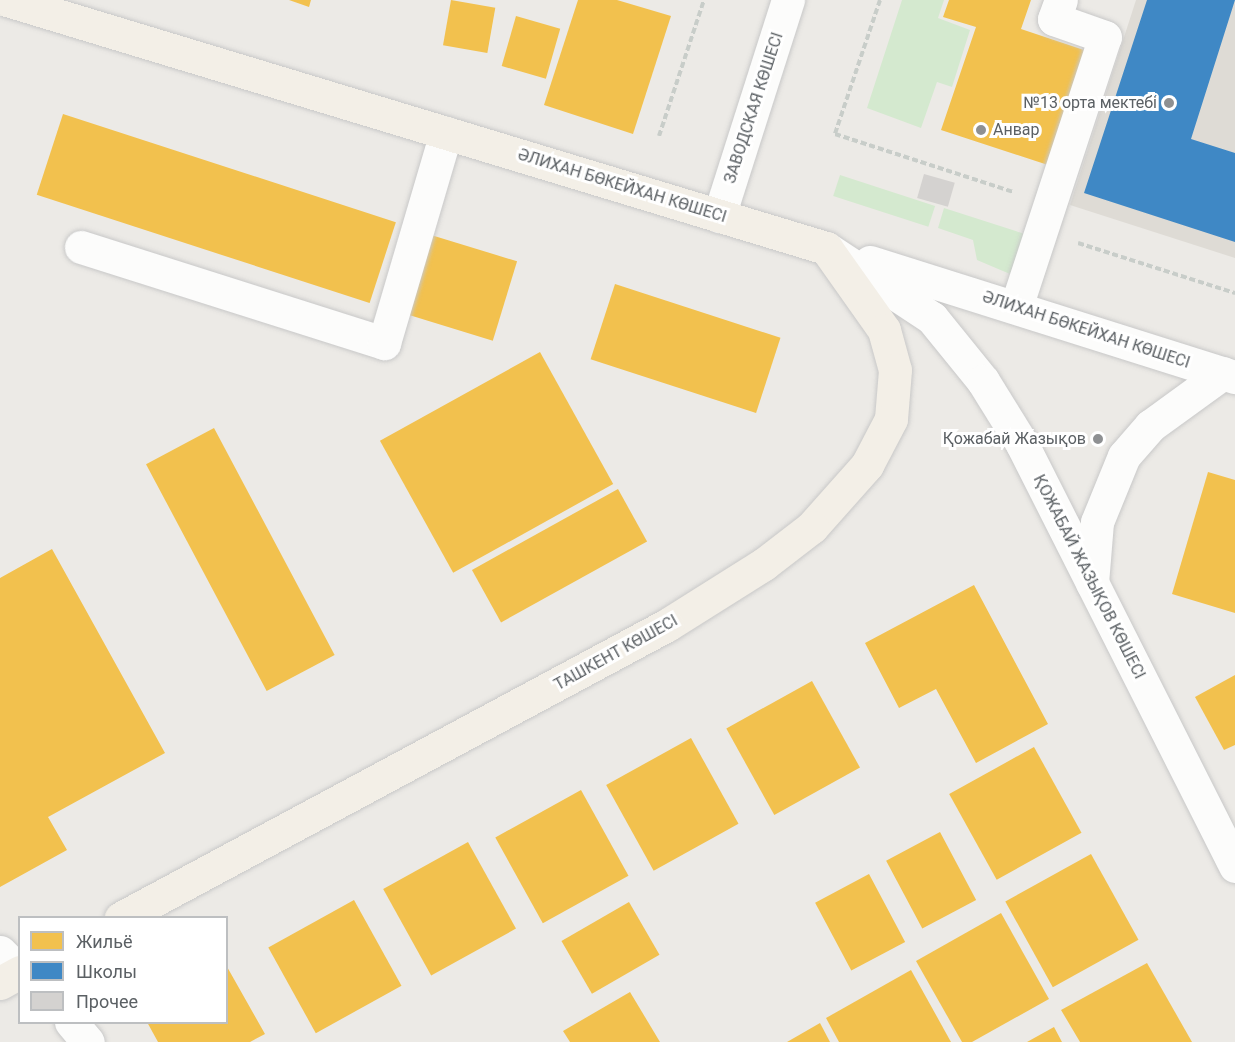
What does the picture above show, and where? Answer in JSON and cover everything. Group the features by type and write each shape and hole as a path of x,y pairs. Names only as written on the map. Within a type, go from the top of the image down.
{"main road":[{"name":"ӘЛИХАН БӨКЕЙХАН КӨШЕСІ","path":"7,0 826,248"},
{"name":"ТАШКЕНТ КӨШЕСІ","path":"126,916 668,626 812,527 867,465 891,419 897,394 884,330 826,248"},
{"path":"0,983 18,973"}],"street":[{"name":"ЗАВОДСКАЯ КӨШЕСІ","path":"719,216 788,0"},
{"path":"1016,307 1105,37 1054,19 1060,0"},
{"path":"81,247 384,343 446,133"},
{"name":"ӘЛИХАН БӨКЕЙХАН КӨШЕСІ","path":"826,248 1229,375"},
{"name":"ҚОЖАБАЙ ЖАЗЫҚОВ КӨШЕСІ","path":"826,248 912,302 951,337 1022,444 1235,866"},
{"path":"1092,583 1097,522 1124,456 1150,426 1229,375"},
{"path":"0,952 18,970"},
{"path":"72,1024 88,1042"}],"path":[{"path":"659,136 704,0"},
{"path":"880,0 835,134 1235,293"}],"shaded area":[{"name":"№13 орта мектебі","path":"1136,0 1235,0 1235,258 1070,205"}],"green space":[{"path":"902,0 944,0 938,18 970,30 952,87 937,82 921,128 867,108"},
{"path":"840,175 935,206 928,227 833,196"},
{"path":"944,208 1028,235 1010,274 977,260 973,240 938,228"}],"building: Жильё":[{"path":"289,0 311,0 309,7"},
{"path":"451,0 495,8 487,53 443,45"},
{"path":"578,0 617,0 671,16 633,134 544,105"},
{"path":"949,0 1031,0 1021,29 1087,51 1048,165 941,130 976,27 943,17"},
{"path":"516,16 560,29 546,79 502,66"},
{"path":"63,114 396,222 370,303 37,195"},
{"path":"431,235 517,261 493,341 407,314"},
{"path":"615,284 780,338 756,413 591,359"},
{"path":"540,352 613,484 453,573 380,441"},
{"path":"214,428 335,655 267,691 146,464"},
{"path":"1208,472 1235,480 1235,613 1172,594"},
{"path":"618,489 647,541 501,622 472,570"},
{"path":"52,549 165,753 48,817 67,850 0,887 0,578"},
{"path":"974,585 1048,724 976,763 936,689 899,708 865,643"},
{"path":"1235,675 1235,745 1224,750 1195,697"},
{"path":"812,681 860,768 774,815 726,729"},
{"path":"691,738 739,824 654,871 606,785"},
{"path":"1034,747 1082,833 997,880 949,794"},
{"path":"581,790 629,876 543,923 495,838"},
{"path":"940,832 976,900 922,929 886,861"},
{"path":"468,842 516,929 431,976 383,889"},
{"path":"1091,854 1139,940 1053,987 1005,902"},
{"path":"869,874 905,942 851,971 815,903"},
{"path":"354,900 402,986 316,1033 268,948"},
{"path":"629,902 660,955 592,994 561,941"},
{"path":"1001,913 1049,999 972,1042 962,1042 916,961"},
{"path":"1147,963 1192,1042 1080,1042 1061,1010"},
{"path":"228,969 265,1034 250,1042 158,1042 148,1024 228,1024"},
{"path":"911,970 951,1042 839,1042 826,1018"},
{"path":"630,992 660,1042 570,1042 563,1031"},
{"path":"820,1023 830,1042 787,1042"},
{"path":"1054,1027 1062,1042 1027,1042"}],"building: Школы":[{"name":"№13 орта мектебі","path":"1147,0 1235,0 1191,139 1235,153 1235,242 1084,193"}],"building: Прочее":[{"path":"924,174 955,183 948,207 917,198"}],"place":[{"name":"№13 орта мектебі","path":"1169,103"},
{"name":"Анвар","path":"981,130"},
{"name":"Қожабай Жазықов","path":"1098,439"}]}
